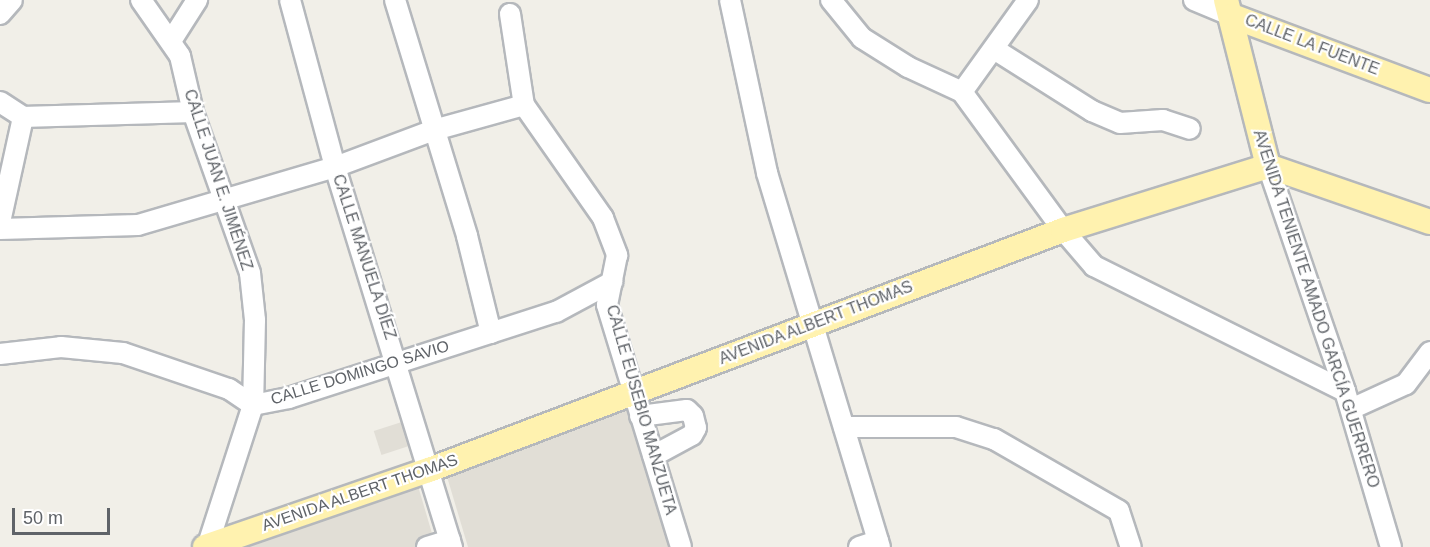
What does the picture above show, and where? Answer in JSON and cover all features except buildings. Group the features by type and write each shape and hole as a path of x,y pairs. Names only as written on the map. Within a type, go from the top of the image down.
{"main road":[{"name":"CALLE LA FUENTE","path":"1229,8 1430,90"},
{"name":"AVENIDA TENIENTE AMADO GARCÍA GUERRERO","path":"1229,8 1268,166"},
{"name":"AVENIDA ALBERT THOMAS","path":"206,547 429,470 637,405 812,323 1063,230 1268,166"},
{"path":"1268,166 1430,222"}],"street":[{"path":"0,14 12,0"},
{"name":"CALLE JUAN E. JIMÉNEZ","path":"141,0 180,56 194,112 250,273 257,353 253,405 206,547"},
{"path":"171,41 197,0"},
{"name":"CALLE MANUELA DÍEZ","path":"290,0 335,167 398,361 451,543"},
{"path":"395,0 467,236 491,333"},
{"path":"730,0 767,173 879,544 859,547"},
{"path":"831,0 862,38 908,67 962,92 1063,230 1094,266 1348,400 1406,384 1430,352"},
{"path":"962,92 1028,0"},
{"name":"CALLE LA FUENTE","path":"1194,0 1229,8"},
{"name":"CALLE EUSEBIO MANZUETA","path":"510,14 524,105 603,218 617,255 608,305 681,547"},
{"path":"994,49 1092,111 1120,123 1163,120 1190,129"},
{"path":"0,102 23,117 194,112"},
{"path":"0,230 138,225 335,167 434,130 524,105"},
{"path":"0,222 23,117"},
{"name":"AVENIDA TENIENTE AMADO GARCÍA GUERRERO","path":"1268,166 1348,400 1391,547"},
{"name":"CALLE DOMINGO SAVIO","path":"0,354 61,347 123,353 229,389 253,405 289,398 398,361 556,312 612,282"},
{"path":"637,405 687,410 693,416 696,428 692,435 653,456"},
{"path":"844,427 956,427 994,439 1119,511 1131,547"},
{"path":"427,547 451,543"}],"shaded area":[{"path":"624,396 673,547 468,547 442,460"},
{"path":"408,420 416,444 381,455 374,431"},
{"path":"418,486 436,547 244,547"}]}
